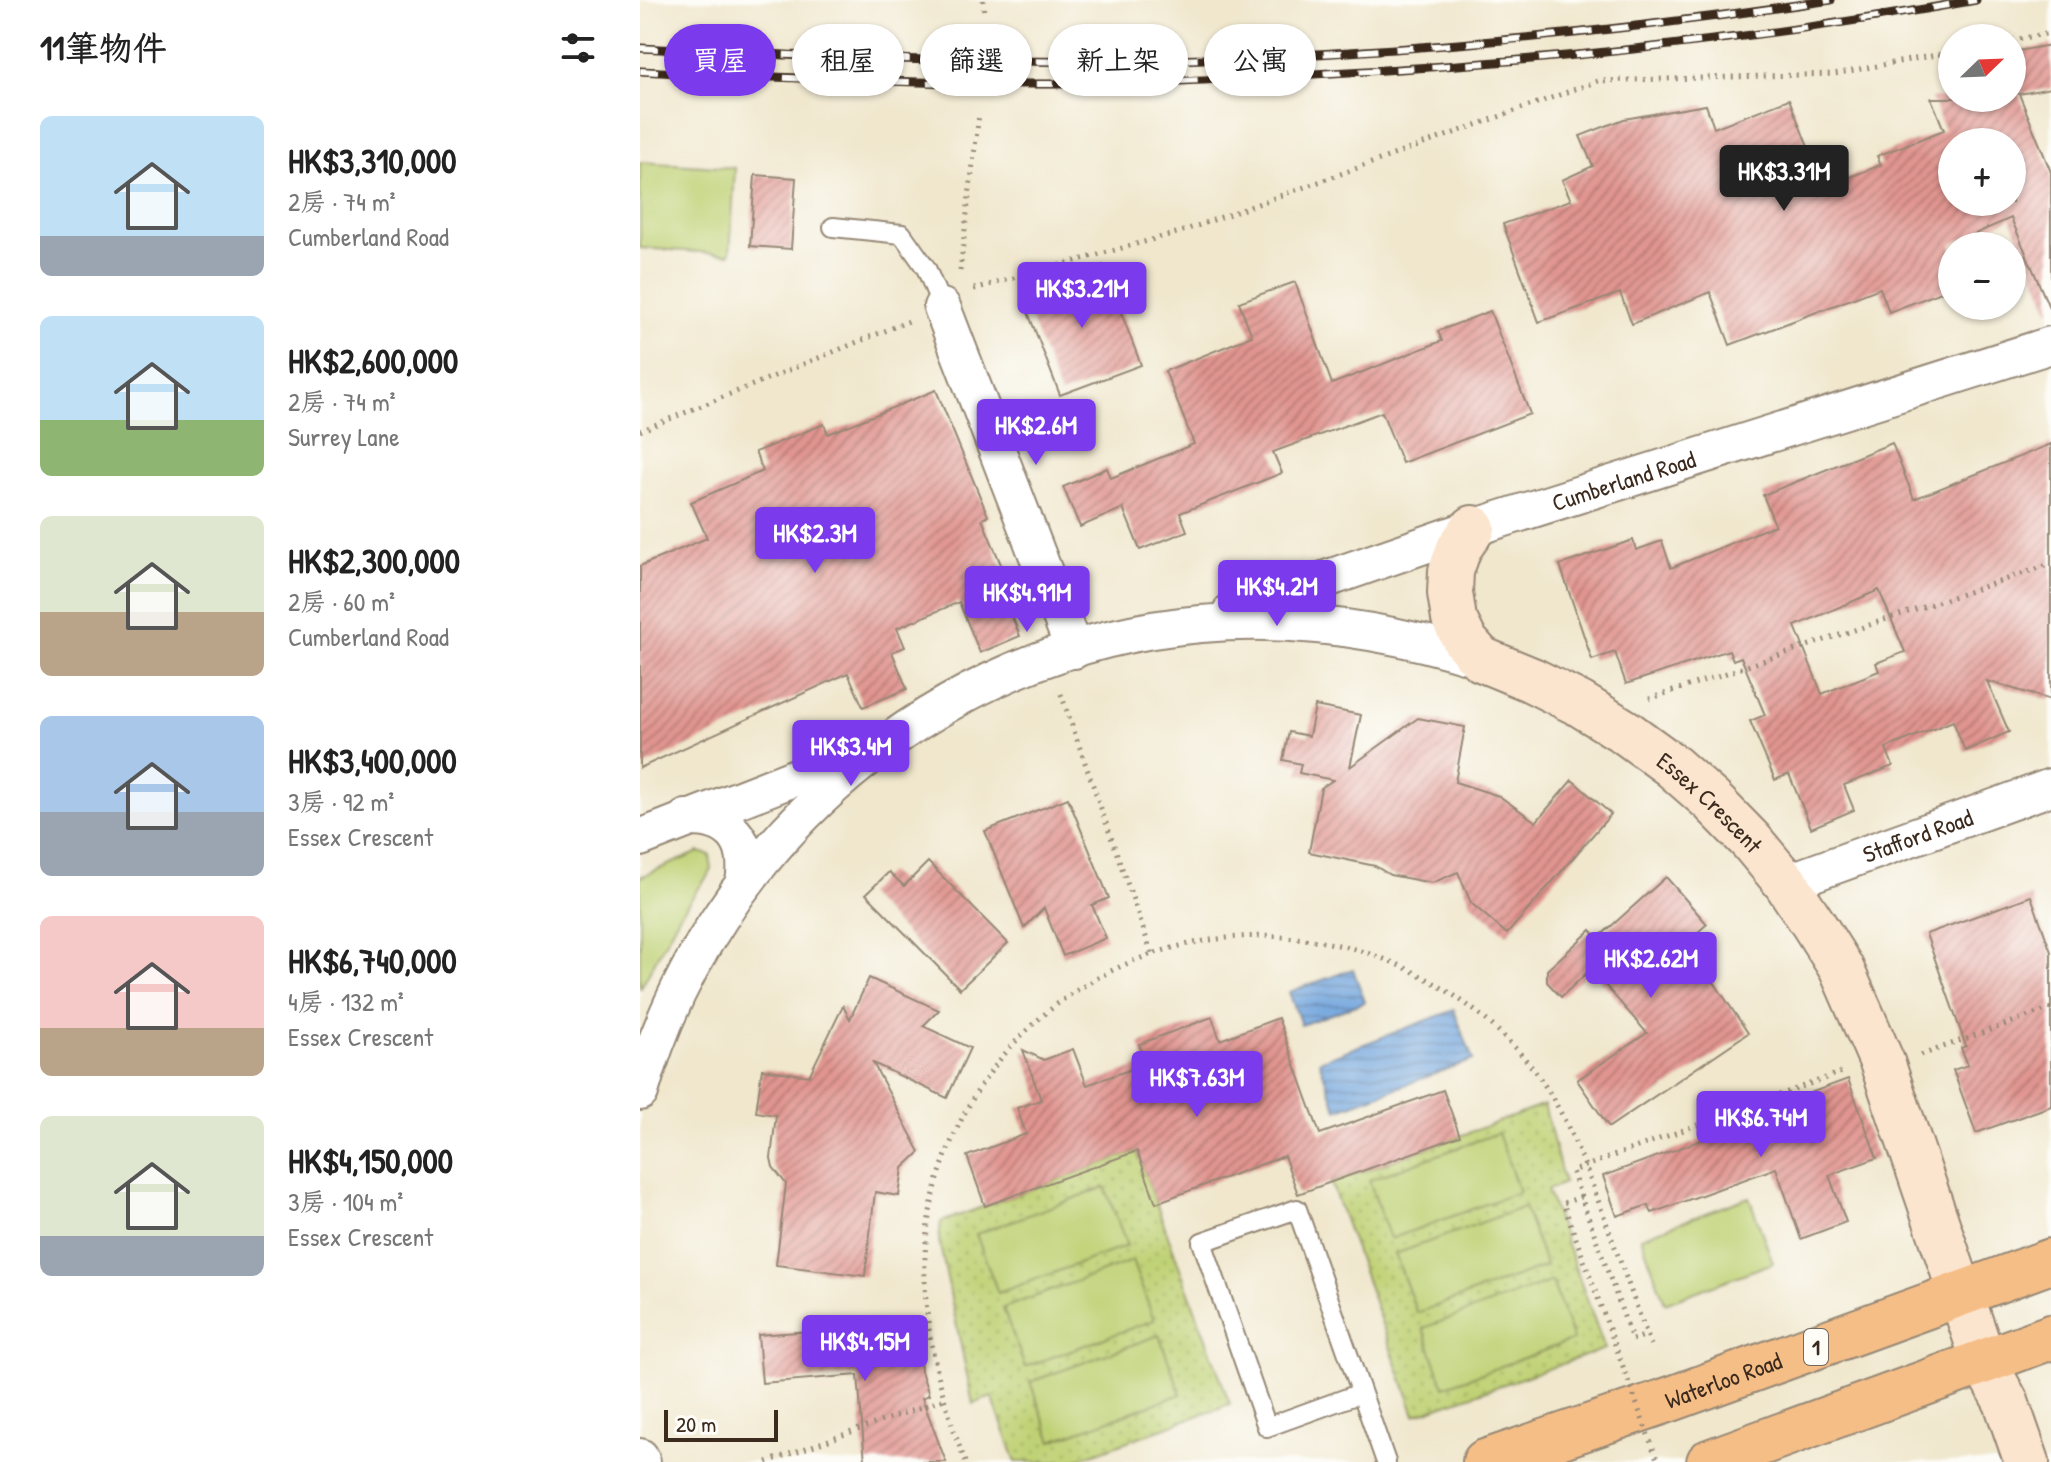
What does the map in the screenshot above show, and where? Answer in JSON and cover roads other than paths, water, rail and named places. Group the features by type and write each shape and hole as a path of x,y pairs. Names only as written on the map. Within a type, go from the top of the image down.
{"highway":[{"name":"Waterloo Road","path":"1485,1462 1671,1399 2051,1261"},
{"path":"1709,1462 2051,1337"}],"street":[{"path":"949,300 1074,650"},
{"name":"Cumberland Road","path":"1198,624 1473,528 2051,345"},
{"path":"1473,528 1459,548 1451,571 1450,593 1454,619 1465,641 1481,659"},
{"name":"Essex Crescent","path":"1198,624 1286,621 1330,625 1432,643 1481,659 1568,698 1627,733 1671,765 1712,801 1786,883 1841,968 1863,1014 1984,1362 2006,1402 2027,1462"},
{"path":"640,1092 683,981 711,931 776,843 850,771 891,740 979,687 1025,666 1114,638 1198,624"},
{"path":"640,838 891,740"},
{"name":"Stafford Road","path":"1786,883 2051,787"},
{"path":"686,818 703,817 721,822 734,833 744,849 747,866 744,883"}],"lane":[{"path":"833,227 902,234 949,300"},
{"path":"1361,1393 1267,1427 1202,1242 1297,1209 1386,1462"}],"water":[{"path":"1353,969 1365,1002 1301,1025 1289,992"},
{"path":"1454,1010 1473,1060 1337,1110 1319,1061"}],"railway":[{"path":"640,48 957,60 1210,59 1522,38 1831,0"},
{"path":"640,71 1005,84 1249,78 1480,63 1646,48 1811,27 1976,0"}]}
